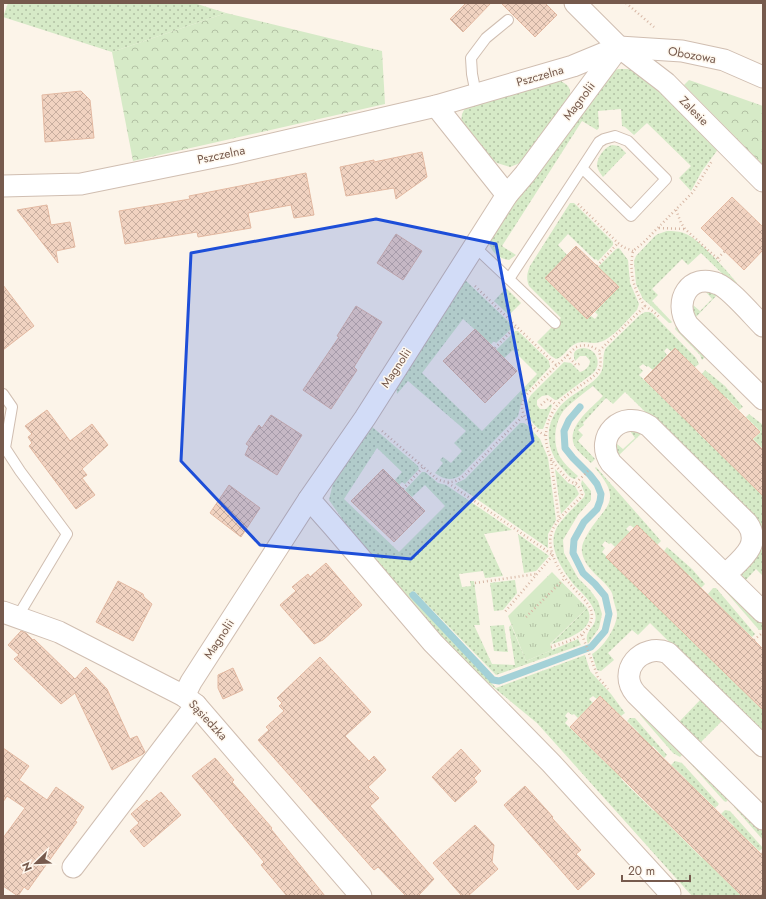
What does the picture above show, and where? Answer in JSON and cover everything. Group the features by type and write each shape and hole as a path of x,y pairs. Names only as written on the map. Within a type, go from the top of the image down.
{"street":[{"name":"Zalesie","path":"575,3 619,47 666,83 763,181"},
{"name":"Obozowa","path":"619,47 682,51 724,60 763,77"},
{"name":"Pszczelna","path":"3,186 81,184 229,154 436,106 573,66 619,47"},
{"name":"Magnolii","path":"73,868 190,700 191,682 309,499 365,418 507,195 525,174 619,47"},
{"path":"436,106 507,195"},
{"path":"763,326 719,284 707,281 700,282 689,288 682,298 681,309 688,325 763,399"},
{"path":"726,575 747,553 753,544 754,538 747,522 649,426 638,420 626,421 617,425 610,432 606,442 606,454 612,463 763,612"},
{"path":"309,499 334,526 433,643 550,763 670,893"},
{"name":"Sąsiedzka","path":"11,614 60,632 190,700 361,896"},
{"path":"763,746 668,653 657,650 647,652 636,660 630,668 628,682 636,694 763,819"}],"lane":[{"path":"476,94 472,74 471,58 486,38 508,20"},
{"path":"509,279 599,142 615,136 628,141 666,180 631,216 582,168"},
{"path":"474,246 555,323"},
{"path":"3,394 12,407 5,448 20,471 67,534 11,614"}],"path":[{"path":"645,306 637,294 633,284 631,259 633,251 643,244 693,192 713,160"},
{"path":"566,192 618,243 633,251"},
{"path":"659,228 685,229 676,210"},
{"path":"597,266 618,243"},
{"path":"718,258 725,251"},
{"path":"458,271 465,276 556,365"},
{"path":"494,348 516,326"},
{"path":"544,435 537,432 524,415 522,404 526,395 576,347 584,344 599,351"},
{"path":"566,355 576,365 582,363"},
{"path":"541,405 548,398 557,405"},
{"path":"365,418 437,479 447,482 454,482 461,478 524,415"},
{"path":"550,457 559,520"},
{"path":"576,483 594,464"},
{"path":"403,489 423,467"},
{"path":"447,482 553,554 504,613"},
{"path":"475,583 537,574"},
{"path":"526,616 564,578"},
{"path":"754,640 763,632"},
{"path":"582,635 590,659"}],"highlighted area":[{"path":"376,219 496,244 533,441 411,559 260,545 181,461 191,253"}],"green space":[{"path":"8,3 194,3 226,13 112,52 3,17"},
{"path":"226,13 382,51 385,104 133,161 112,52"},
{"path":"618,69 628,69 641,74 682,111 719,148 702,171 691,191 679,178 691,166 647,123 634,135 622,126 621,109 598,111 599,128 597,130 582,121 502,246 516,255 509,260 501,258 493,250 488,240 511,205 610,73"},
{"path":"562,80 562,82 569,88 570,98 544,134 520,163 510,167 497,163 486,154 461,123 462,114 467,104"},
{"path":"689,80 763,106 763,165 684,85"},
{"path":"612,145 619,146 626,153 603,177 598,168 597,162 602,153"},
{"path":"570,203 574,203 613,242 613,245 598,261 596,259 595,260 568,234 558,245 567,255 545,278 587,319 591,316 595,319 598,315 595,312 619,287 598,267 616,249 619,248 628,260 630,283 639,304 637,310 610,337 597,343 582,342 575,344 556,359 537,342 561,318 529,286 527,276 530,266"},
{"path":"667,231 681,232 692,237 713,256 737,283 736,287 701,253 688,265 682,259 652,289 658,295 652,301 672,322 671,323 669,323 643,299 636,284 634,261 636,256 655,236"},
{"path":"463,278 512,325 512,328 496,343 494,341 491,344 463,319 422,373 482,431 537,374 513,350 504,358 496,350 515,331 518,331 549,361 550,367 523,396 518,416 461,475 448,479 435,473 443,463 440,460 443,457 451,463 462,451 454,443 466,431 408,381 397,394 396,386"},
{"path":"506,288 521,303 509,315 494,301"},
{"path":"706,292 718,294 695,318 690,308 693,305 700,311 712,299"},
{"path":"645,312 652,313 696,358 699,364 695,367 675,348 671,351 667,348 664,351 667,355 653,370 643,364 639,367 643,371 639,375 682,417 689,409 703,423 696,431 729,463 751,470 744,477 763,496 763,576 756,569 744,582 742,575 754,519 625,392 613,404 606,398 583,423 584,425 578,430 583,435 578,441 595,459 591,463 574,445 574,431 577,424 587,411 603,396 593,386 572,402 559,418 555,437 557,449 559,455 567,466 578,476 575,479 567,474 554,456 549,441 549,433 553,417 558,409 568,399 596,379 602,371 606,348"},
{"path":"676,326 706,356 702,360 700,355 675,329"},
{"path":"583,348 592,351 595,354 598,362 595,370 592,374 557,400 548,395 542,396 537,400 537,405 540,409 546,409 551,404 552,406 543,429 539,429 529,418 527,409 528,400 531,395 564,362 571,363 580,372 584,371 589,365 590,361 586,356 580,356 575,361 574,358 574,353 578,349"},
{"path":"705,370 725,386 743,407 739,410 727,398 719,406 706,393 713,385 702,374"},
{"path":"749,414 763,425 763,449 753,439 761,432 746,417"},
{"path":"520,423 527,425 540,439 548,458 556,520 548,534 548,548 455,484 465,479"},
{"path":"370,425 418,466 419,469 405,484 402,482 399,485 395,480 402,472 377,448 344,499 399,552 445,506 425,485 412,497 405,490 422,472 425,472 438,483 446,485 512,530 484,534 503,576 485,578 483,571 459,574 462,587 471,586 470,581 474,581 480,625 474,625 492,664 515,665 509,627 511,625 526,661 578,639 581,645 496,675 414,591 410,594 496,688 585,655 590,671 611,694 625,713 621,716 600,696 597,699 593,696 589,699 593,703 578,718 574,714 572,715 568,712 565,716 568,719 565,723 607,764 615,757 629,771 621,779 654,811 659,807 674,821 669,825 702,858 706,854 721,868 717,872 742,896 692,896 537,723 436,640 380,573 329,500 333,483"},
{"path":"630,431 643,432 617,457 615,446 617,444 623,449 635,438"},
{"path":"596,467 661,541 657,545 637,525 634,528 630,525 626,529 630,532 615,547 611,543 609,544 605,541 602,545 605,548 602,552 739,687 761,693 753,701 763,710 763,734 650,623 638,635 632,630 608,653 614,660 601,671 597,670 592,654 601,647 609,637 615,625 617,614 611,591 590,569 582,552 582,545 585,539 593,525 605,510 609,503 610,497 609,489 595,468"},
{"path":"555,469 568,483 575,486 579,494 561,514"},
{"path":"582,480 591,491 591,500 578,515 563,540 564,553 578,578 598,601 602,614 599,628 588,644 587,635 596,618 594,609 561,566 553,543 557,527 566,515 584,497 585,494 581,484"},
{"path":"518,534 549,556 536,571 524,573"},
{"path":"667,547 692,569 705,584 701,588 689,575 681,583 668,570 675,562 664,551"},
{"path":"552,572 587,608 550,644 552,650 526,661 508,616"},
{"path":"515,580 517,593 503,610 494,611 490,583"},
{"path":"722,583 763,624 763,629 759,630 721,586"},
{"path":"713,588 716,588 755,634 752,637 737,623 729,630 715,617 723,609 708,594"},
{"path":"587,608 589,616 585,628 550,645"},
{"path":"504,625 508,652 494,651 490,626"},
{"path":"702,698 724,719 699,744 678,723"},
{"path":"640,712 684,753 680,757 673,753 640,715"},
{"path":"630,718 635,718 667,755 664,758 653,746 645,754 631,741 639,733 627,721"},
{"path":"688,759 730,798 726,802 688,761"},
{"path":"675,761 682,763 719,804 715,808 700,793 693,801 679,787 686,779 671,765"},
{"path":"736,803 763,830 763,840 734,807"},
{"path":"725,810 730,811 763,848 759,851 748,840 740,848 726,834 734,826 721,814"}],"building":[{"path":"466,3 491,3 463,32 450,19"},
{"path":"501,3 545,3 557,15 535,37"},
{"path":"81,91 90,100 94,138 45,142 42,95"},
{"path":"422,152 427,177 396,199 394,188 346,196 340,167"},
{"path":"306,173 314,215 294,218 291,205 248,213 251,228 198,237 197,232 125,244 119,211 190,199 189,196"},
{"path":"732,197 763,227 763,250 744,270 701,228"},
{"path":"47,205 51,225 70,222 75,247 56,251 58,263 17,210"},
{"path":"396,234 422,251 403,280 377,263"},
{"path":"576,246 619,287 587,319 545,278"},
{"path":"3,285 34,326 3,350"},
{"path":"356,306 382,322 354,367 357,370 331,409 303,390 339,337 337,336"},
{"path":"475,329 517,371 485,403 443,361"},
{"path":"675,348 760,432 752,439 763,450 763,496 644,379"},
{"path":"47,410 70,441 92,424 108,445 82,469 87,475 82,478 95,495 76,509 29,446 32,443 28,437 32,434 25,426"},
{"path":"271,415 302,435 277,475 245,455 249,446 246,444 259,425 262,428"},
{"path":"383,469 425,511 394,542 351,501"},
{"path":"229,485 260,508 241,537 210,513"},
{"path":"637,525 763,649 763,710 606,557"},
{"path":"326,563 362,605 323,640 314,644 280,605 296,591 292,587 308,574 310,577"},
{"path":"118,581 143,594 144,597 152,604 133,641 96,622"},
{"path":"21,631 26,633 33,640 34,639 75,679 86,667 107,689 130,739 137,736 145,752 112,770 75,693 61,704 14,659 19,655 8,645"},
{"path":"320,657 371,712 345,736 369,761 374,756 386,770 368,787 379,798 370,806 434,879 418,896 406,896 378,867 374,870 258,740 269,730 266,727 284,711 279,706 282,703 277,698"},
{"path":"233,668 243,690 223,699 218,688 218,675"},
{"path":"600,696 763,856 763,896 742,896 570,727"},
{"path":"3,748 29,766 19,780 47,800 56,787 84,807 75,821 77,822 28,890 24,887 18,896 3,886 3,838 25,808 7,796 3,802"},
{"path":"461,749 481,771 474,778 477,782 455,802 432,777"},
{"path":"215,758 234,780 232,782 272,828 271,829 325,896 287,896 261,865 264,862 192,776"},
{"path":"525,786 581,850 576,854 595,874 578,890 504,805"},
{"path":"161,792 181,815 144,847 130,831 139,823 131,814 147,800 149,802"},
{"path":"475,825 494,845 492,862 498,869 468,896 462,896 433,863"}],"waterway":[{"path":"413,595 493,680 499,681 591,647 605,631 609,614 605,596 583,573 573,553 574,540 584,522 597,509 601,494 597,484 590,475 565,448 564,431 569,420 580,407"}]}
